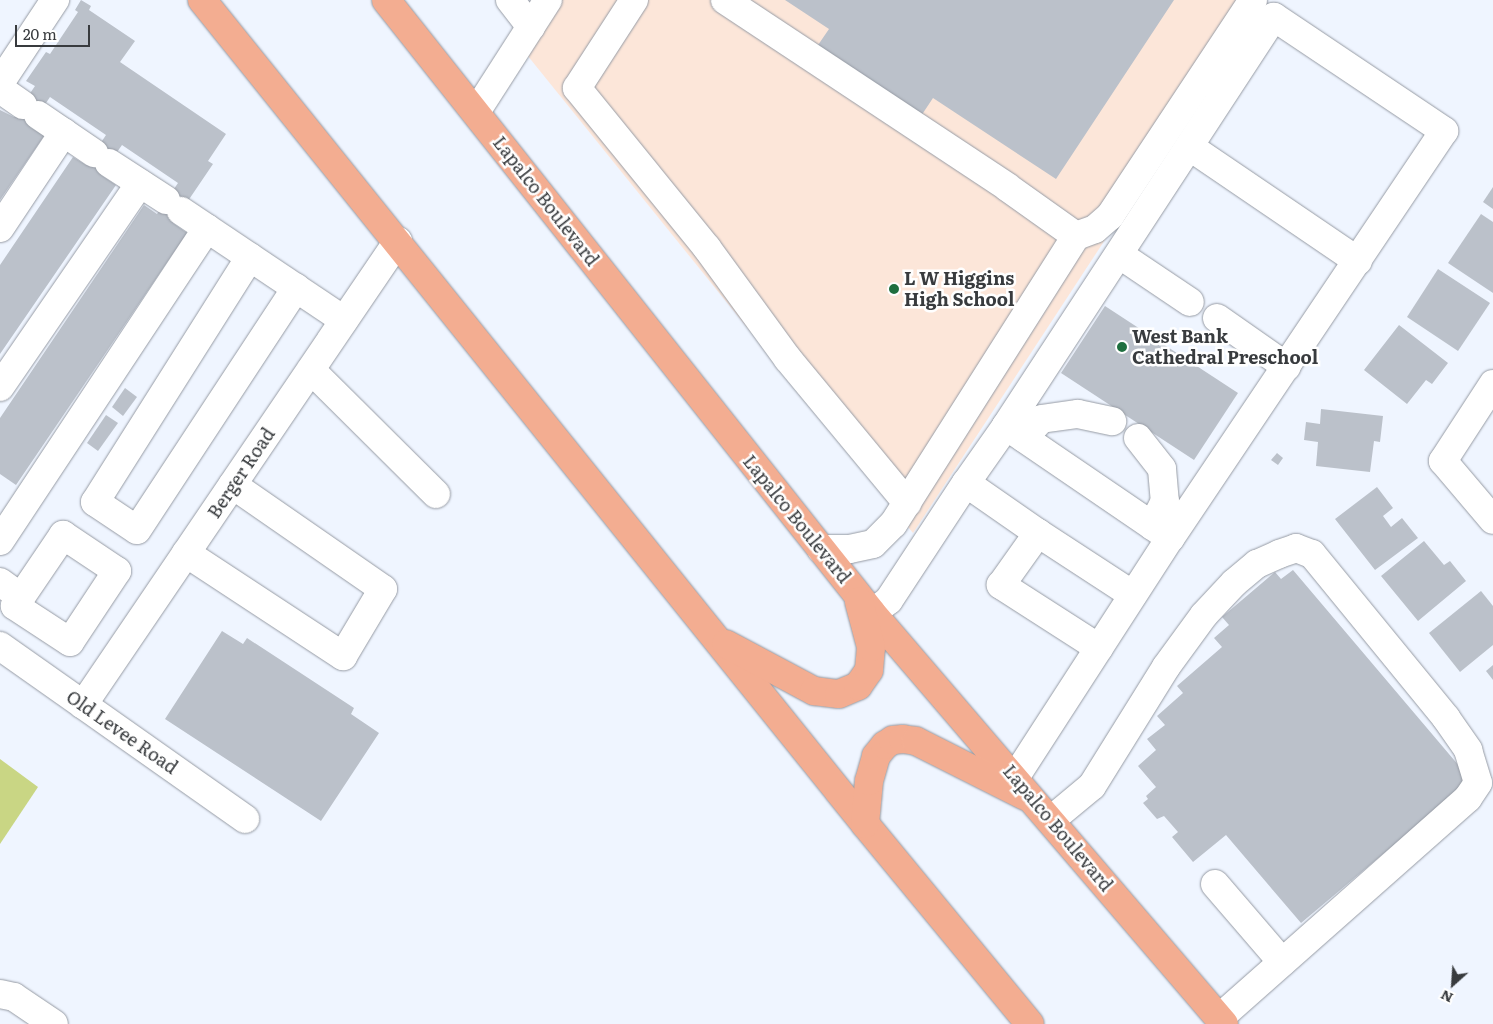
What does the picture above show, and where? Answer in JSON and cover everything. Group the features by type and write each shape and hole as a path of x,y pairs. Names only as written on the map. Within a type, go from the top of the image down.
{"main road":[{"path":"202,0 398,241 1000,991 1030,1024"},
{"name":"Lapalco Boulevard","path":"386,0 864,603 1222,1021"},
{"path":"716,638 814,691 839,694 858,686 869,670 871,646 864,603"},
{"path":"865,824 869,781 876,756 885,745 893,740 916,741 1043,811"}],"street":[{"path":"0,83 55,0"},
{"path":"510,0 531,27"},
{"path":"476,112 548,0"},
{"path":"634,0 577,88 707,248 788,359 907,503"},
{"path":"725,0 1007,187 1076,236"},
{"path":"821,549 850,549 873,544 893,524 1076,236 1095,229 1110,216 1253,0"},
{"path":"864,603 889,600 966,483 1015,432 1120,255 1274,17 1444,131 1287,366 1161,532 1133,595 1015,778"},
{"path":"0,89 344,320"},
{"path":"0,228 64,132"},
{"path":"1190,147 1358,261"},
{"path":"0,387 140,183"},
{"path":"0,541 9,507 208,228"},
{"name":"Berger Road","path":"83,705 398,241"},
{"path":"1120,255 1190,302"},
{"path":"250,257 95,502 137,530 296,288"},
{"path":"1217,318 1287,366"},
{"path":"311,370 436,494"},
{"path":"1493,384 1443,461 1493,520"},
{"path":"1015,432 1041,419 1078,414 1112,421"},
{"path":"1015,432 1161,532"},
{"path":"1138,438 1162,469 1165,501 1161,532"},
{"path":"966,483 1133,595"},
{"path":"186,553 343,656 383,589 233,485"},
{"path":"1038,533 1001,585 1099,648"},
{"path":"1043,811 1092,786 1166,667 1204,615 1228,590 1257,564 1279,554 1296,548 1312,554 1446,718 1468,750 1478,783 1468,798 1282,962 1222,1021"},
{"name":"Old Levee Road","path":"0,646 244,819"},
{"path":"1216,884 1282,962"},
{"path":"0,994 14,997 54,1024"}],"shaded area":[{"name":"L W Higgins High School","path":"549,0 1262,0 913,533 519,45"}],"green space":[{"path":"0,759 38,787 0,844"}],"building":[{"path":"81,0 91,6 89,10 135,41 120,62 226,134 208,161 213,164 173,223 187,233 16,485 0,474 0,418 144,205 157,214 178,183 122,145 101,175 116,185 0,354 0,265 73,157 86,165 106,135 50,97 30,127 44,136 0,200 0,110 14,117 35,86 26,81 46,52 50,54 78,12 75,10"},
{"path":"785,0 1174,0 1056,179 933,98 921,116 816,48 829,29"},
{"path":"1493,187 1493,209 1483,202"},
{"path":"1481,214 1493,222 1493,293 1448,263"},
{"path":"1438,269 1490,303 1458,351 1407,317"},
{"path":"1105,306 1238,393 1194,460 1061,373"},
{"path":"1399,325 1448,363 1432,384 1426,380 1407,404 1364,370"},
{"path":"125,388 137,397 123,416 112,407"},
{"path":"1321,409 1383,416 1380,442 1374,441 1370,472 1316,466 1318,442 1304,440 1306,422 1320,424"},
{"path":"106,415 118,423 98,451 87,443"},
{"path":"1277,453 1283,458 1278,465 1271,460"},
{"path":"1377,487 1393,508 1383,516 1391,527 1402,518 1418,538 1375,570 1335,519"},
{"path":"1424,541 1444,565 1450,561 1466,581 1418,621 1381,576"},
{"path":"1293,570 1471,780 1301,923 1226,835 1193,862 1172,837 1178,832 1164,816 1157,819 1143,803 1148,799 1146,796 1156,787 1138,766 1156,750 1147,739 1165,725 1157,716 1183,693 1177,686 1222,647 1214,638 1229,625 1222,617 1275,572 1281,579"},
{"path":"1481,591 1493,606 1493,645 1460,672 1429,633"},
{"path":"222,631 243,644 247,638 354,708 351,714 379,733 321,821 165,719"},
{"path":"1493,665 1493,680 1486,671"}],"place":[{"name":"L W Higgins High School","path":"894,289"},
{"name":"West Bank Cathedral Preschool","path":"1122,347"}]}
